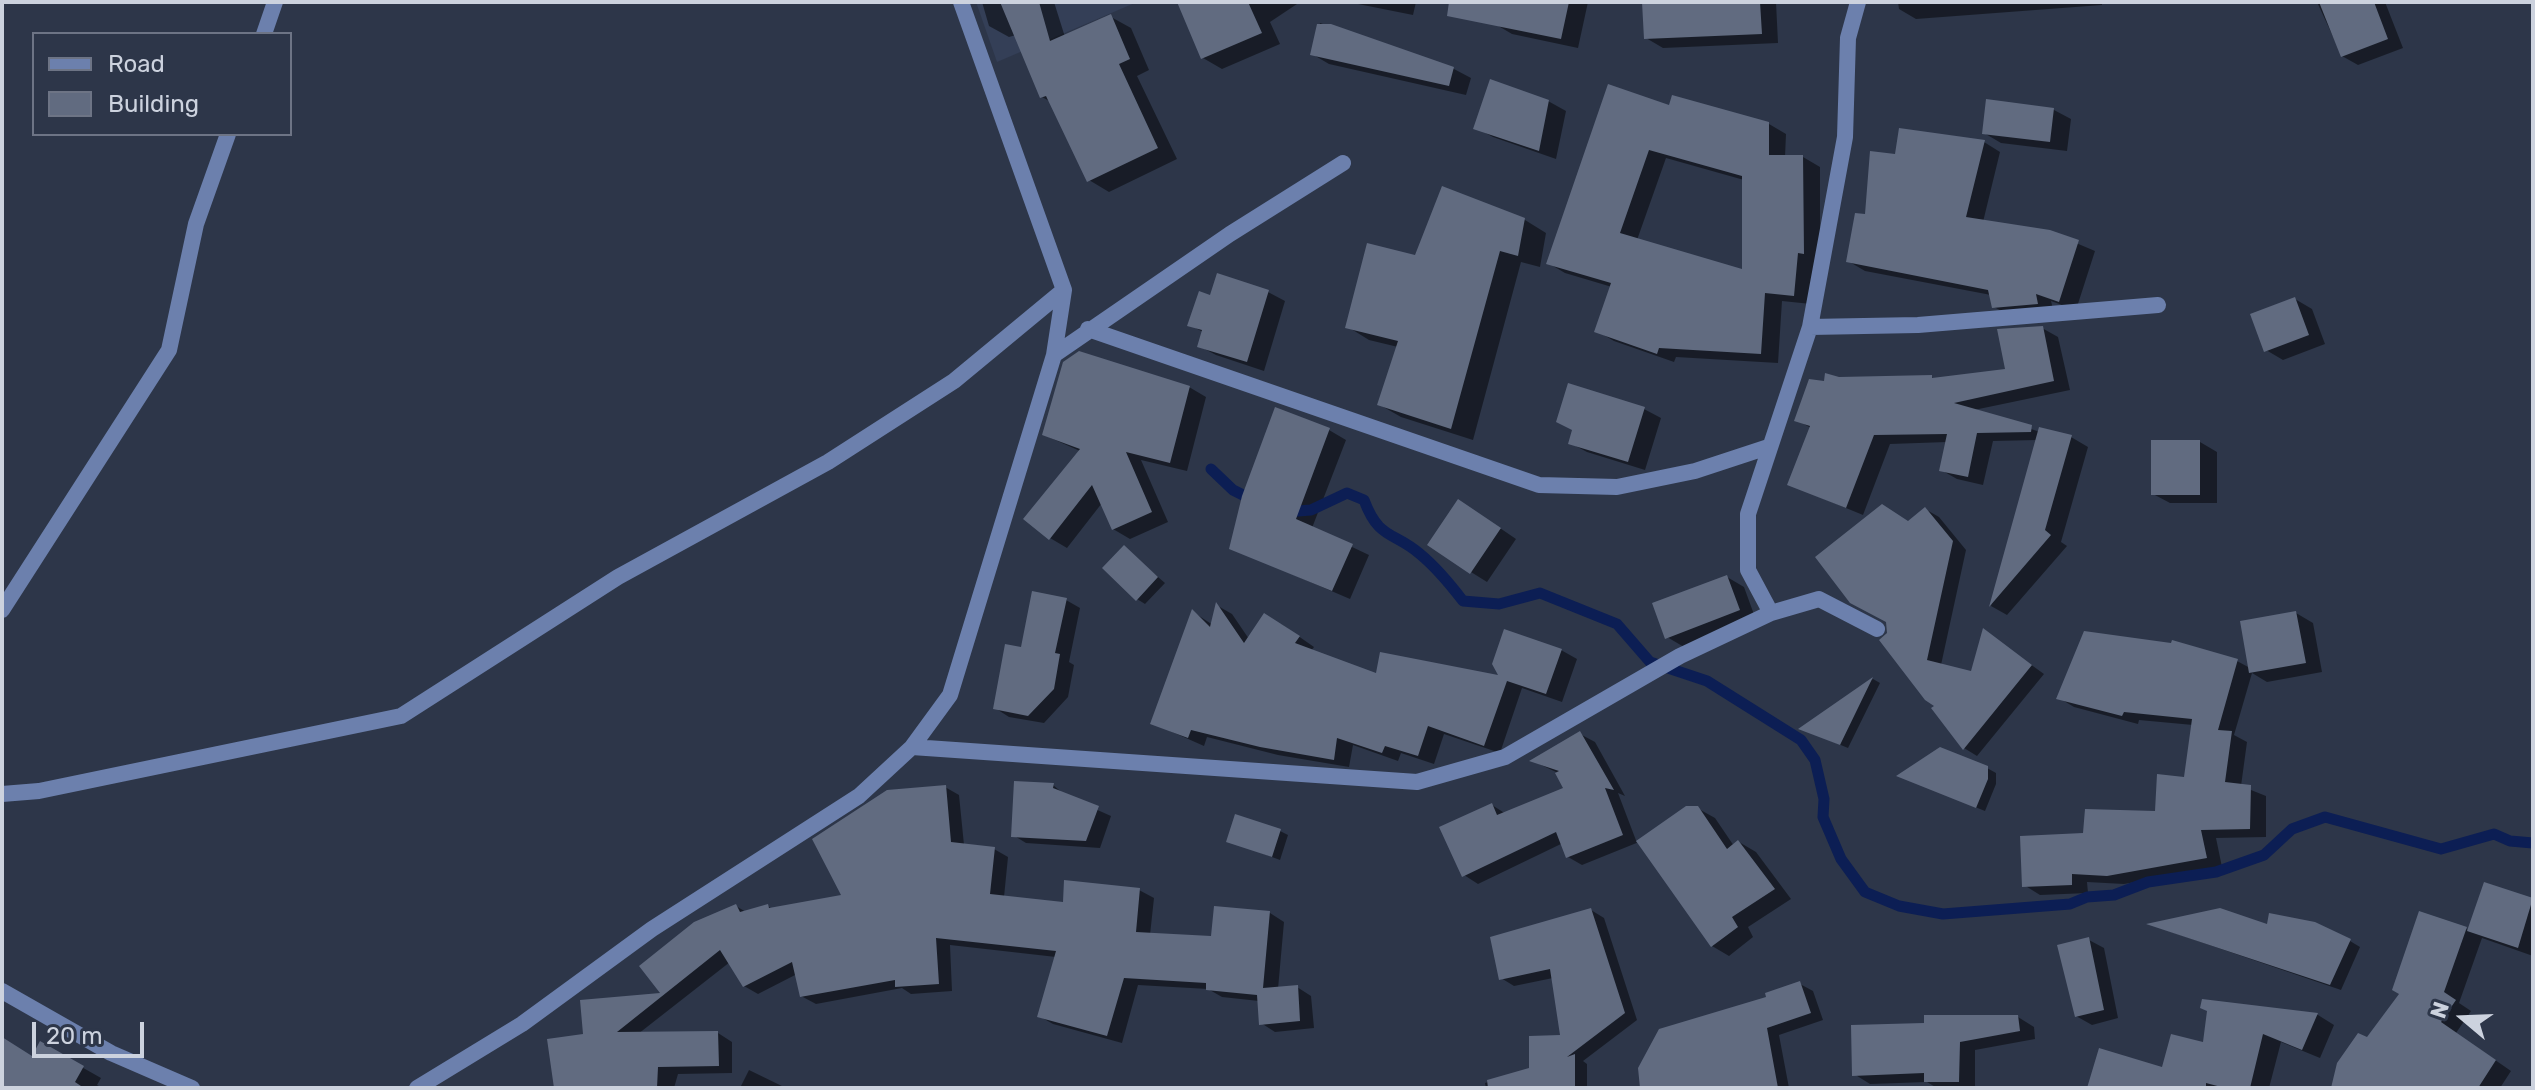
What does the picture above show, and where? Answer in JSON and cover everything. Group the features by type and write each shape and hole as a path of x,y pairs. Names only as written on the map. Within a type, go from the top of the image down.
{"street":[{"path":"265,32 275,2"},
{"path":"417,1088 522,1024 652,929 859,796 912,747 950,695 1054,355 1064,290 961,2"},
{"path":"1771,613 1748,570 1748,514 1810,327 1845,137 1848,38 1858,2"},
{"path":"2,610 169,350 196,224 227,136"},
{"path":"1054,355 1230,234 1343,163"},
{"path":"2,794 39,791 401,716 618,577 828,462 954,381 1064,290"},
{"path":"1810,327 1918,325 2158,305"},
{"path":"1088,329 1539,485 1617,487 1695,471 1768,447"},
{"path":"912,747 1109,758 1417,782 1505,757 1680,656 1771,613 1819,599 1877,629"},
{"path":"2,991 111,1053 192,1088"}],"shaded area":[{"path":"976,2 1137,2 997,62"}],"building":[{"path":"1000,2 1039,2 1050,41 1111,14 1130,59 1119,64 1158,148 1087,182 1046,96 1040,98"},
{"path":"1177,2 1248,2 1262,33 1201,59"},
{"path":"1449,2 1569,2 1561,39 1447,16"},
{"path":"1642,2 1760,2 1762,34 1644,39"},
{"path":"2319,2 2374,2 2388,39 2341,57"},
{"path":"1317,24 1331,24 1454,67 1449,86 1310,55"},
{"path":"1490,79 1549,100 1539,151 1473,129"},
{"path":"1608,84 1669,105 1672,95 1769,122 1769,155 1803,155 1804,254 1798,253 1794,296 1765,293 1761,354 1659,348 1657,354 1594,332 1611,283 1546,264","holes":["1649,150 1742,176 1742,269 1620,233"]},
{"path":"1986,99 2054,108 2050,142 1982,134"},
{"path":"1899,128 1985,140 1966,217 2050,230 2079,240 2059,302 2036,294 2038,304 1992,308 1988,290 1846,262 1855,213 1865,214 1870,151 1895,154"},
{"path":"1442,186 1525,218 1518,256 1500,251 1451,429 1377,405 1398,341 1345,328 1367,243 1415,255"},
{"path":"1217,273 1269,290 1247,362 1197,347 1202,330 1187,326 1199,291 1210,295"},
{"path":"2295,297 2309,335 2264,352 2250,314"},
{"path":"2043,326 2054,381 1954,403 2032,425 2031,432 1977,433 1968,477 1939,471 1947,434 1874,435 1846,508 1787,485 1810,426 1794,421 1809,379 1824,381 1825,373 1839,377 1932,375 1932,378 2005,369 1997,329"},
{"path":"1079,351 1190,386 1170,463 1126,452 1152,512 1112,530 1092,485 1049,540 1023,519 1080,449 1042,435 1063,362"},
{"path":"1568,383 1645,407 1628,462 1568,444 1572,430 1556,422"},
{"path":"1275,407 1330,428 1296,519 1353,544 1332,591 1229,549 1242,496"},
{"path":"2039,427 2072,435 2045,530 2051,535 1989,607"},
{"path":"2151,440 2200,440 2200,495 2151,495"},
{"path":"1458,499 1501,528 1470,574 1427,545"},
{"path":"1882,504 1908,521 1925,507 1953,541 1927,660 1971,671 1983,628 2032,665 1963,750 1931,708 1934,706 1925,700 1879,640 1887,633 1886,622 1850,603 1815,557"},
{"path":"1124,545 1158,577 1136,601 1102,568"},
{"path":"1727,575 1740,610 1665,639 1652,603"},
{"path":"1032,591 1067,598 1055,653 1060,654 1054,689 1028,716 993,709 1005,644 1021,647"},
{"path":"1216,602 1244,643 1264,613 1300,636 1295,643 1376,673 1380,652 1498,675 1492,664 1504,629 1562,649 1546,694 1507,681 1484,746 1428,726 1418,756 1385,746 1382,753 1337,738 1334,760 1260,747 1191,730 1188,738 1150,724 1192,609 1210,627"},
{"path":"2296,611 2306,663 2249,673 2240,621"},
{"path":"2084,631 2171,643 2172,640 2238,659 2218,730 2232,731 2225,782 2251,785 2250,829 2201,830 2207,858 2107,876 2072,874 2072,885 2022,887 2020,836 2083,833 2085,809 2155,811 2157,774 2184,777 2192,719 2124,712 2122,716 2056,699"},
{"path":"1873,677 1840,745 1798,729"},
{"path":"1580,731 1614,790 1605,788 1623,835 1566,858 1556,832 1462,877 1439,827 1492,803 1497,815 1563,788 1555,773 1559,771 1529,761"},
{"path":"1940,747 1988,766 1988,779 1976,808 1896,776"},
{"path":"1014,781 1054,783 1053,788 1099,806 1086,841 1011,837"},
{"path":"946,785 951,842 995,847 990,894 1063,902 1064,880 1140,888 1136,932 1211,936 1214,906 1270,911 1263,988 1298,985 1300,1021 1259,1025 1257,995 1206,990 1206,983 1124,978 1107,1036 1037,1017 1056,951 936,938 939,984 895,987 895,980 800,997 792,962 743,987 720,950 617,1032 718,1031 719,1066 658,1067 657,1088 554,1088 547,1039 583,1034 580,1000 660,993 639,966 694,922 736,904 740,912 768,904 769,908 841,895 812,839 887,790"},
{"path":"1686,806 1698,806 1727,849 1738,840 1775,889 1732,917 1738,927 1711,947 1636,841"},
{"path":"1235,814 1281,829 1272,857 1226,842"},
{"path":"2484,882 2533,898 2518,948 2467,931"},
{"path":"1591,908 1625,1013 1567,1057 1575,1054 1575,1088 1488,1088 1487,1080 1529,1068 1529,1036 1560,1035 1550,969 1499,980 1490,937"},
{"path":"2220,908 2267,924 2269,913 2315,922 2351,939 2330,985 2146,924"},
{"path":"2419,911 2467,927 2444,992 2456,1000 2441,1022 2496,1060 2478,1088 2331,1088 2337,1063 2358,1033 2367,1037 2399,994 2392,990"},
{"path":"2089,937 2104,1010 2075,1017 2057,945"},
{"path":"1800,981 1811,1013 1767,1028 1778,1088 1640,1088 1638,1068 1659,1029 1766,997 1765,993"},
{"path":"2202,999 2318,1013 2302,1050 2263,1034 2250,1088 2225,1088 2206,1083 2206,1088 2087,1088 2099,1048 2162,1067 2171,1034 2203,1042 2207,1011 2200,1008"},
{"path":"1924,1015 2018,1015 2020,1031 1960,1042 1959,1082 1924,1082 1924,1073 1852,1076 1851,1025 1924,1023"},
{"path":"2,1037 32,1056 40,1041 84,1066 75,1082 84,1088 2,1088"}],"waterway":[{"path":"1211,469 1233,490 1255,501"},
{"path":"1286,512 1311,510 1347,493 1364,500 1381,529 1426,559 1463,601 1499,604 1540,593 1617,624 1650,662 1707,681 1801,740 1815,760 1824,799 1823,817 1841,859 1865,892 1899,906 1943,914 2070,904 2087,897 2114,895 2148,882 2216,872 2264,855 2292,829 2325,817 2441,849 2494,834 2510,841 2533,843"}]}
